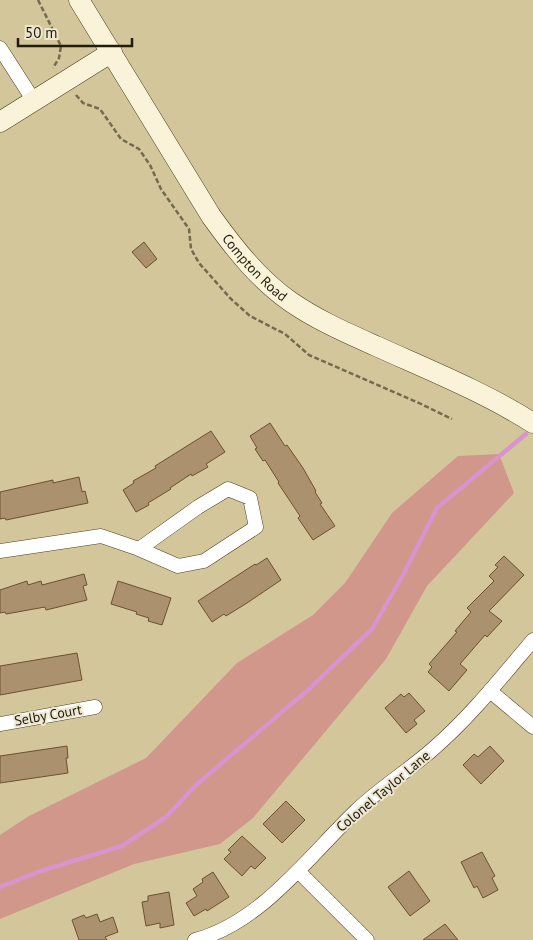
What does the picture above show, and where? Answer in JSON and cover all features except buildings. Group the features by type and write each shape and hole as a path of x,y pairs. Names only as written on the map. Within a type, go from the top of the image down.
{"street":[{"name":"Compton Road","path":"79,0 212,216 245,259 275,290 312,315 467,387 533,423"},
{"path":"0,48 34,101"},
{"path":"0,122 112,52"},
{"path":"0,551 101,536 139,549 178,566 204,561 256,527 250,498 228,488 139,549"},
{"name":"Colonel Taylor Lane","path":"195,940 230,926 250,913 298,871 357,810 432,750 469,714 533,640"},
{"path":"490,691 533,727"},
{"name":"Selby Court","path":"0,724 95,707"},
{"path":"298,871 367,940"}],"shaded area":[{"path":"499,454 514,493 427,586 386,659 253,818 220,844 134,864 0,919 0,835 29,816 146,758 237,663 313,615 345,583 392,513 458,456"}],"waterway":[{"path":"0,887 41,871 122,846 166,817 196,785 308,690 372,629 402,577 437,508 526,434"}]}
